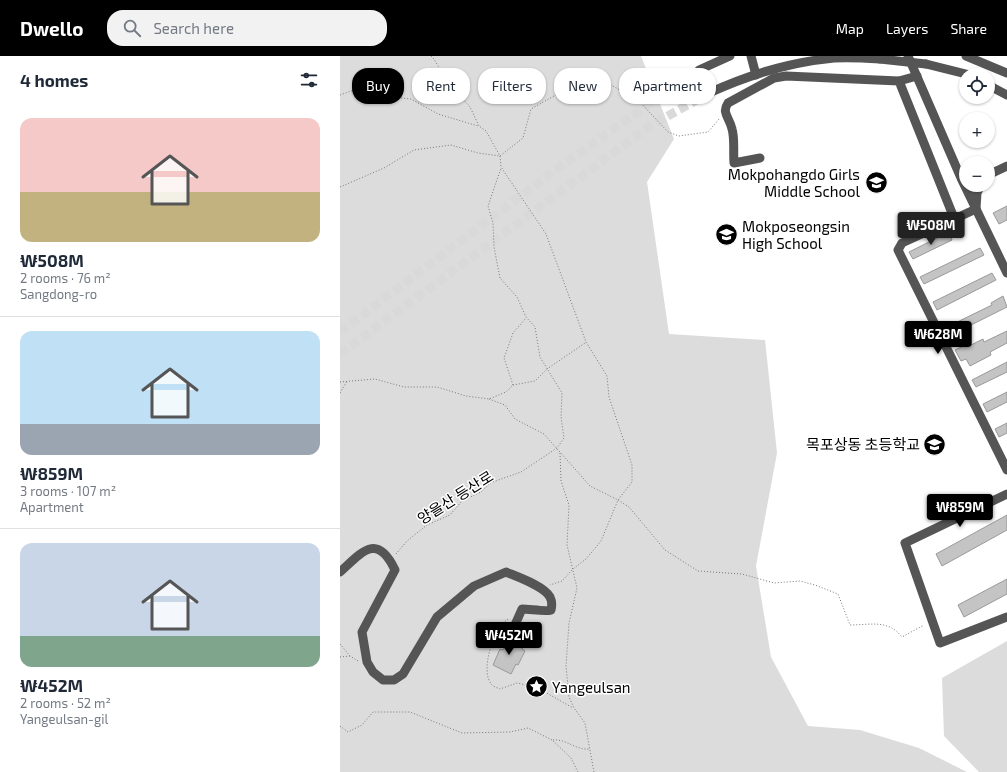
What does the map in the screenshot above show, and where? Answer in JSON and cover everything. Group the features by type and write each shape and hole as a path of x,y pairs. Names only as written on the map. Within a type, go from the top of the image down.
{"street":[{"path":"703,68 730,56"},
{"path":"751,56 756,75"},
{"path":"908,56 959,171"},
{"path":"966,56 1006,72"},
{"path":"716,90 756,75 780,68 821,60 846,58 880,59 926,64 959,72"},
{"path":"760,158 734,163 733,129 725,112 725,107 728,103 762,84 780,77 800,75 899,80 917,76"},
{"path":"899,80 954,218"},
{"path":"995,83 1007,89"},
{"path":"995,89 1007,95"},
{"path":"955,163 959,166"},
{"path":"995,172 1007,166"},
{"path":"969,192 1007,273"},
{"path":"976,209 977,192"},
{"path":"976,209 902,243 898,250 1007,470"},
{"path":"1007,494 905,543 931,622 940,643 1007,617"},
{"path":"340,572 360,553 374,548 383,551 391,560 396,570 362,632 367,662 373,672 383,680 394,680 403,674 437,617 474,586 506,572 529,582 550,597 551,610 548,612 534,608 522,609 514,627"}],"path":[{"path":"431,56 447,80 470,107 479,126"},
{"path":"340,186 384,168 414,150 452,145 478,153 500,156 523,138 530,109 568,88 602,84 611,85 638,101 668,132 679,136 708,132 725,112"},
{"path":"340,95 354,90 369,95 411,99 438,114 479,126 486,131 500,156 501,168 488,206 493,223 494,247 500,278 517,297 526,318 535,327 540,357 562,393 561,417 564,438 557,448"},
{"path":"501,168 546,234 586,342 607,376 609,397 632,465 632,482 618,500 601,541 586,559 573,569 562,581 540,589"},
{"path":"513,385 504,358 513,333 526,318"},
{"path":"489,399 506,392 513,385 535,381 547,369 586,342"},
{"path":"340,382 375,379 404,387 437,387 466,396 489,399 505,404 515,419 544,434 590,486 630,507 665,550 698,571 742,574 774,583 800,581 815,584 838,594 850,625 886,624 899,632 902,637 931,622"},
{"path":"340,393 347,381"},
{"name":"양을산 등산로","path":"391,560 407,541 427,525 450,515 462,502 481,492 490,483 521,472 557,448"},
{"path":"560,452 561,481 569,505 567,545 577,588 569,623 566,666 569,697 574,708 585,724 594,772"},
{"path":"518,618 514,617 503,622 489,650 487,664 489,680 492,686 500,689 517,683 536,687 574,708"},
{"path":"340,644 350,656 362,664"},
{"path":"340,657 350,656"},
{"path":"340,726 348,732 362,725 373,712 410,712 462,732 510,732 528,728 552,740 571,758 578,772"},
{"path":"552,740 560,740 580,750 590,749"}],"shaded area":[{"path":"340,56 641,56 646,68 619,68 619,104 660,104 674,139 647,182 669,334 765,340 777,453 756,566 771,657 808,726 860,730 919,748 967,772 340,772"},
{"path":"1007,641 1007,772 979,772 944,736 942,678"}],"building":[{"path":"1007,206 1007,220 999,224 993,213"},
{"path":"949,232 952,240 913,259 909,252"},
{"path":"980,248 984,255 924,284 920,277"},
{"path":"992,273 996,280 937,310 933,302"},
{"path":"1003,296 1007,307 949,336 945,328 992,305 991,303"},
{"path":"1007,331 1007,343 990,352 991,355 970,366 966,359 961,361 955,350 968,344 969,346 983,339 984,342"},
{"path":"1007,362 1007,372 976,387 972,380"},
{"path":"1007,392 1007,402 987,412 983,404"},
{"path":"1007,423 1007,433 999,437 995,429"},
{"path":"1007,515 1007,530 942,566 936,554"},
{"path":"1007,579 1007,594 964,617 958,605"},
{"path":"508,638 524,646 522,649 525,651 518,665 516,664 511,674 493,665 500,649 503,650"}],"tunnel":[{"path":"340,332 556,169 650,104"},
{"path":"340,354 648,127 689,104"}],"place":[{"name":"Mokpohangdo Girls Middle School","path":"876,183"},
{"name":"Mokposeongsin High School","path":"727,235"},
{"name":"목포상동 초등학교","path":"935,444"},
{"name":"Yangeulsan","path":"536,687"}]}
